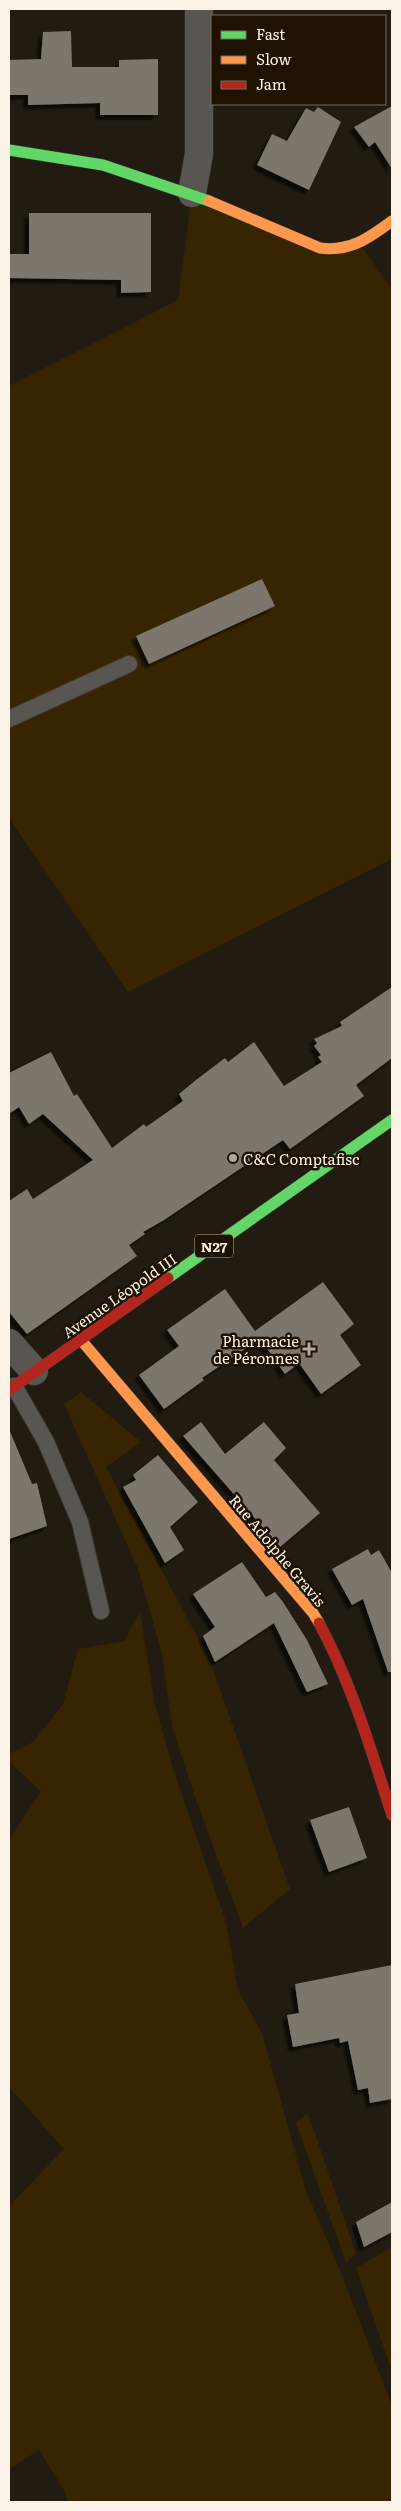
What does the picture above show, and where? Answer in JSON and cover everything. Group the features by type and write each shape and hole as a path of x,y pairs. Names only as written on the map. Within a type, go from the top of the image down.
{"street":[{"path":"192,193 199,154 200,9"},
{"path":"9,150 69,158 102,165 192,193 320,248 346,250 360,244 392,221"},
{"name":"Avenue Léopold III","path":"19,1382 392,1120"},
{"name":"Rue Adolphe Gravis","path":"81,1340 312,1613 336,1655 354,1699 392,1815"},
{"path":"9,1343 19,1382"}],"lane":[{"path":"9,719 129,664"},
{"path":"19,1382 80,1522 101,1611"}],"shaded area":[{"path":"192,193 320,248 360,244 392,289 392,859 128,992 9,818 9,386 178,300"},
{"path":"81,1392 141,1442 106,1467 209,1658 290,1889 243,1928 195,1797 172,1726 162,1654 138,1569 64,1404"},
{"path":"140,1612 155,1705 174,1772 226,1922 238,1990 262,2033 305,2188 342,2275 392,2406 392,2502 68,2502 64,2490 39,2450 11,2468 9,2466 9,2206 64,2149 9,2087 9,1840 41,1791 9,1762 9,1754 33,1742 63,1704 78,1649 124,1641"},
{"path":"308,2113 356,2254 346,2262 296,2123"},
{"path":"392,2247 392,2371 356,2268"}],"building":[{"path":"71,31 72,67 119,67 119,60 158,59 158,115 100,115 100,103 28,105 28,95 9,95 9,60 41,59 43,32"},
{"path":"392,106 392,169 375,142 369,147 354,127"},
{"path":"318,107 341,122 309,190 257,165 272,134 287,141 306,108 314,112"},
{"path":"29,213 151,213 151,292 121,293 121,280 9,278 9,254 29,254"},
{"path":"262,579 275,606 149,664 136,636"},
{"path":"392,987 392,1058 356,1085 364,1096 290,1149 283,1140 164,1220 143,1232 145,1234 129,1245 137,1256 27,1334 9,1312 9,1201 27,1189 33,1199 93,1160 43,1114 29,1124 19,1107 9,1114 9,1073 51,1052 74,1096 77,1094 112,1148 144,1124 146,1127 183,1101 179,1094 225,1058 228,1062 254,1042 284,1086 322,1062 318,1057 321,1055 314,1046 317,1043 314,1039 342,1026 340,1022"},
{"path":"323,1282 354,1324 340,1335 361,1365 321,1394 299,1363 285,1374 260,1339 202,1378 204,1380 164,1409 139,1375 179,1346 167,1330 225,1289 255,1331"},
{"path":"201,1422 225,1454 264,1422 286,1448 274,1460 320,1513 280,1547 183,1436"},
{"path":"9,1429 32,1484 37,1483 47,1526 9,1539"},
{"path":"158,1455 198,1502 170,1527 184,1550 165,1563 123,1487 136,1480 133,1475"},
{"path":"368,1549 371,1555 379,1550 392,1573 392,1672 388,1672 363,1599 352,1605 332,1569"},
{"path":"242,1562 266,1597 275,1592 283,1602 307,1640 328,1684 307,1692 274,1623 215,1662 203,1636 215,1627 193,1594"},
{"path":"349,1807 367,1858 329,1872 310,1820"},
{"path":"392,1965 392,2099 370,2103 368,2088 358,2090 348,2041 340,2043 339,2038 293,2047 287,2015 299,2013 295,1984"},
{"path":"392,2202 392,2232 364,2247 356,2222"}],"traffic: fast":[{"path":"9,150 103,165 209,201"},
{"path":"168,1278 392,1120"}],"traffic: slow":[{"path":"209,201 320,248 331,249 350,246 367,238 392,221"},
{"path":"81,1340 313,1613 319,1623"}],"traffic: jam":[{"path":"9,1390 168,1278"},
{"path":"319,1623 351,1693 392,1815"}],"place":[{"name":"C&C Comptafisc","path":"233,1158"},
{"name":"Pharmacie de Péronnes","path":"309,1349"}]}
